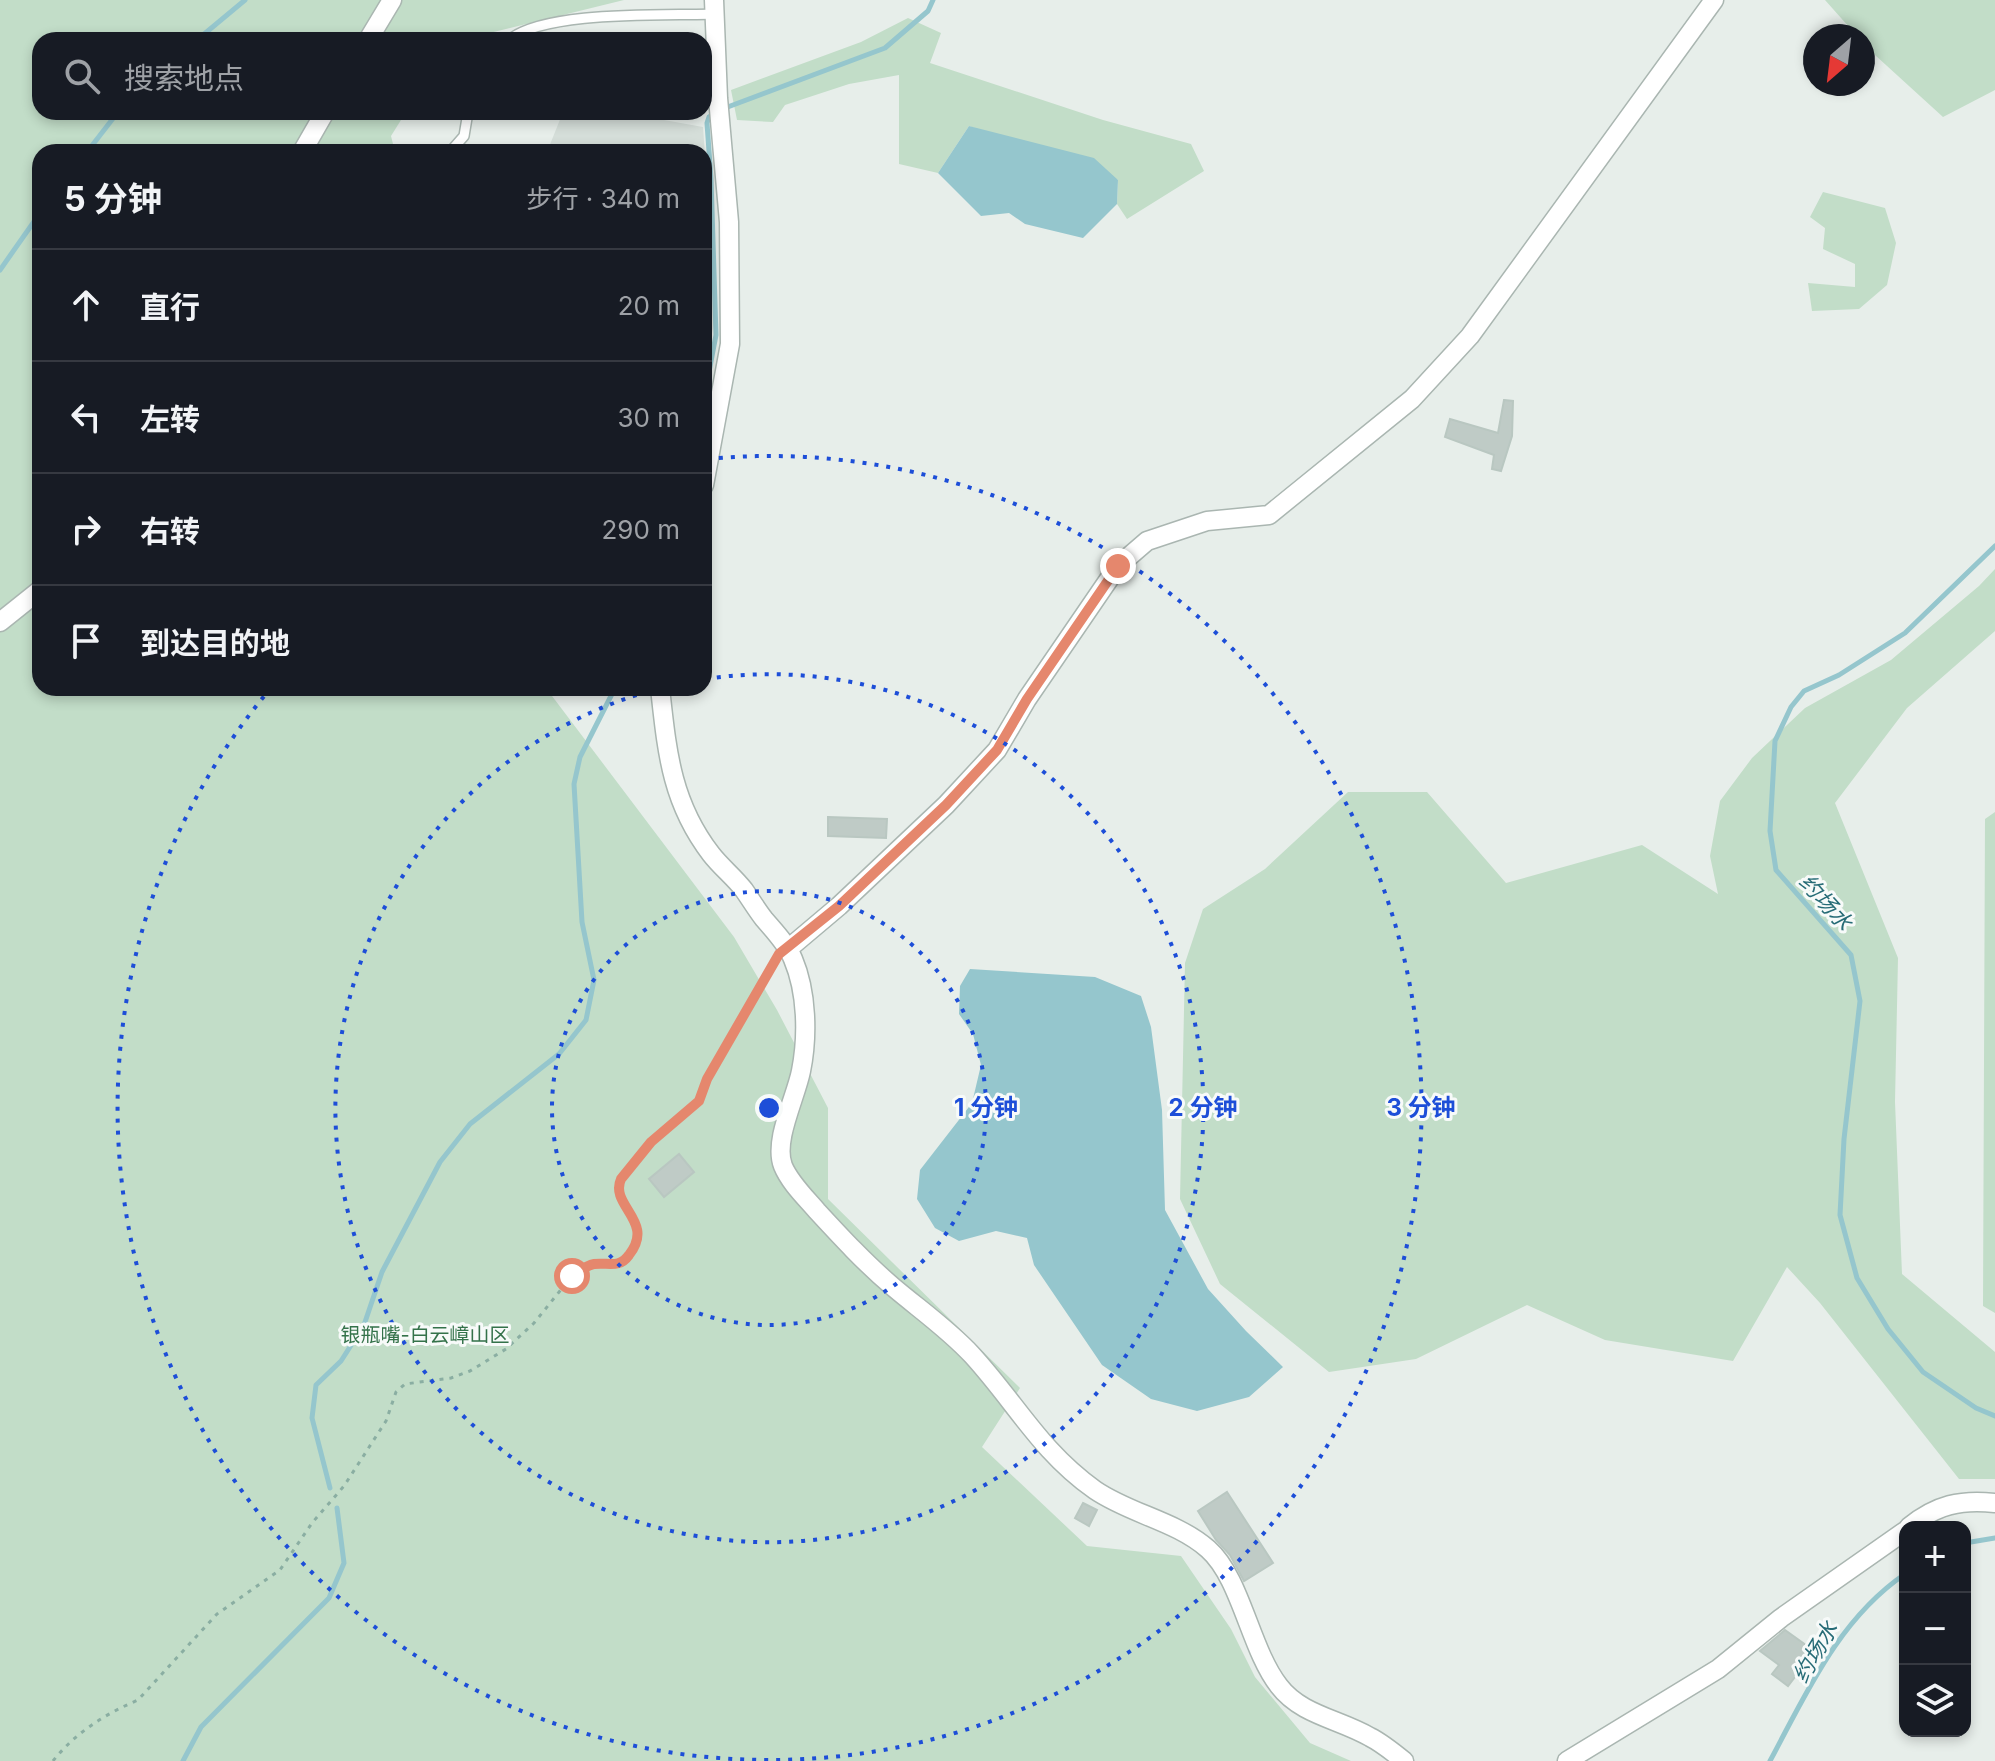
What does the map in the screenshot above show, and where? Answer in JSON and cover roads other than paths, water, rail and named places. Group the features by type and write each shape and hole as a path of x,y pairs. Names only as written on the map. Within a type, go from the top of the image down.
{"street":[{"path":"373,32 392,0"},
{"path":"788,949 839,906 946,805 997,750 1027,699 1118,566 1147,541 1207,521 1269,515 1412,399 1470,336 1714,0"},
{"path":"712,442 730,344 729,222 714,7"},
{"path":"307,144 320,120"},
{"path":"0,622 32,596"},
{"path":"661,696 673,775 687,818 788,949 799,978 804,1033 801,1070 780,1153 787,1173 803,1195 857,1253 973,1356 1033,1434 1064,1465 1098,1492 1193,1537 1213,1554 1239,1602 1264,1663 1289,1697 1302,1707 1369,1736 1404,1761"},
{"path":"1919,1521 1942,1506 1960,1501 1995,1503"},
{"path":"1567,1761 1718,1669 1781,1618 1899,1535"}],"lane":[{"path":"529,32 547,25 583,19 714,7"},
{"path":"457,144 464,136 467,120"}],"water":[{"path":"969,126 1094,158 1118,180 1117,204 1083,238 1025,224 1009,213 981,216 938,173"},
{"path":"970,969 1095,977 1141,996 1151,1027 1162,1110 1165,1210 1208,1289 1283,1367 1249,1397 1197,1411 1151,1399 1102,1365 1034,1265 1027,1238 996,1231 959,1241 935,1228 917,1199 920,1170 972,1103 981,1065 973,1034 959,1014 960,986"}],"waterway":[{"path":"207,32 245,0"},
{"path":"725,108 885,48 928,11 933,0"},
{"path":"712,115 716,113"},
{"path":"93,144 112,120"},
{"path":"708,120 708,144"},
{"path":"712,210 716,335 712,356"},
{"path":"0,270 32,224"},
{"name":"约场水","path":"1995,546 1905,633 1839,675 1804,691 1791,707 1775,741 1770,831 1776,870 1851,955 1860,1001 1844,1139 1840,1215 1857,1278 1888,1329 1923,1372 1976,1408 1995,1416"},
{"path":"330,1488 312,1418 316,1385 341,1361 364,1325 382,1272 440,1162 470,1124 559,1054 586,1020 594,980 582,922 574,784 580,757 611,696"},
{"path":"183,1761 201,1727 329,1598 344,1563 337,1508"},
{"name":"约场水","path":"1971,1542 1995,1538"},
{"name":"约场水","path":"1770,1761 1812,1683 1843,1635 1861,1612 1899,1579"}],"park label":[{"name":"银瓶嘴-白云嶂山区","path":"425,1335"}]}
